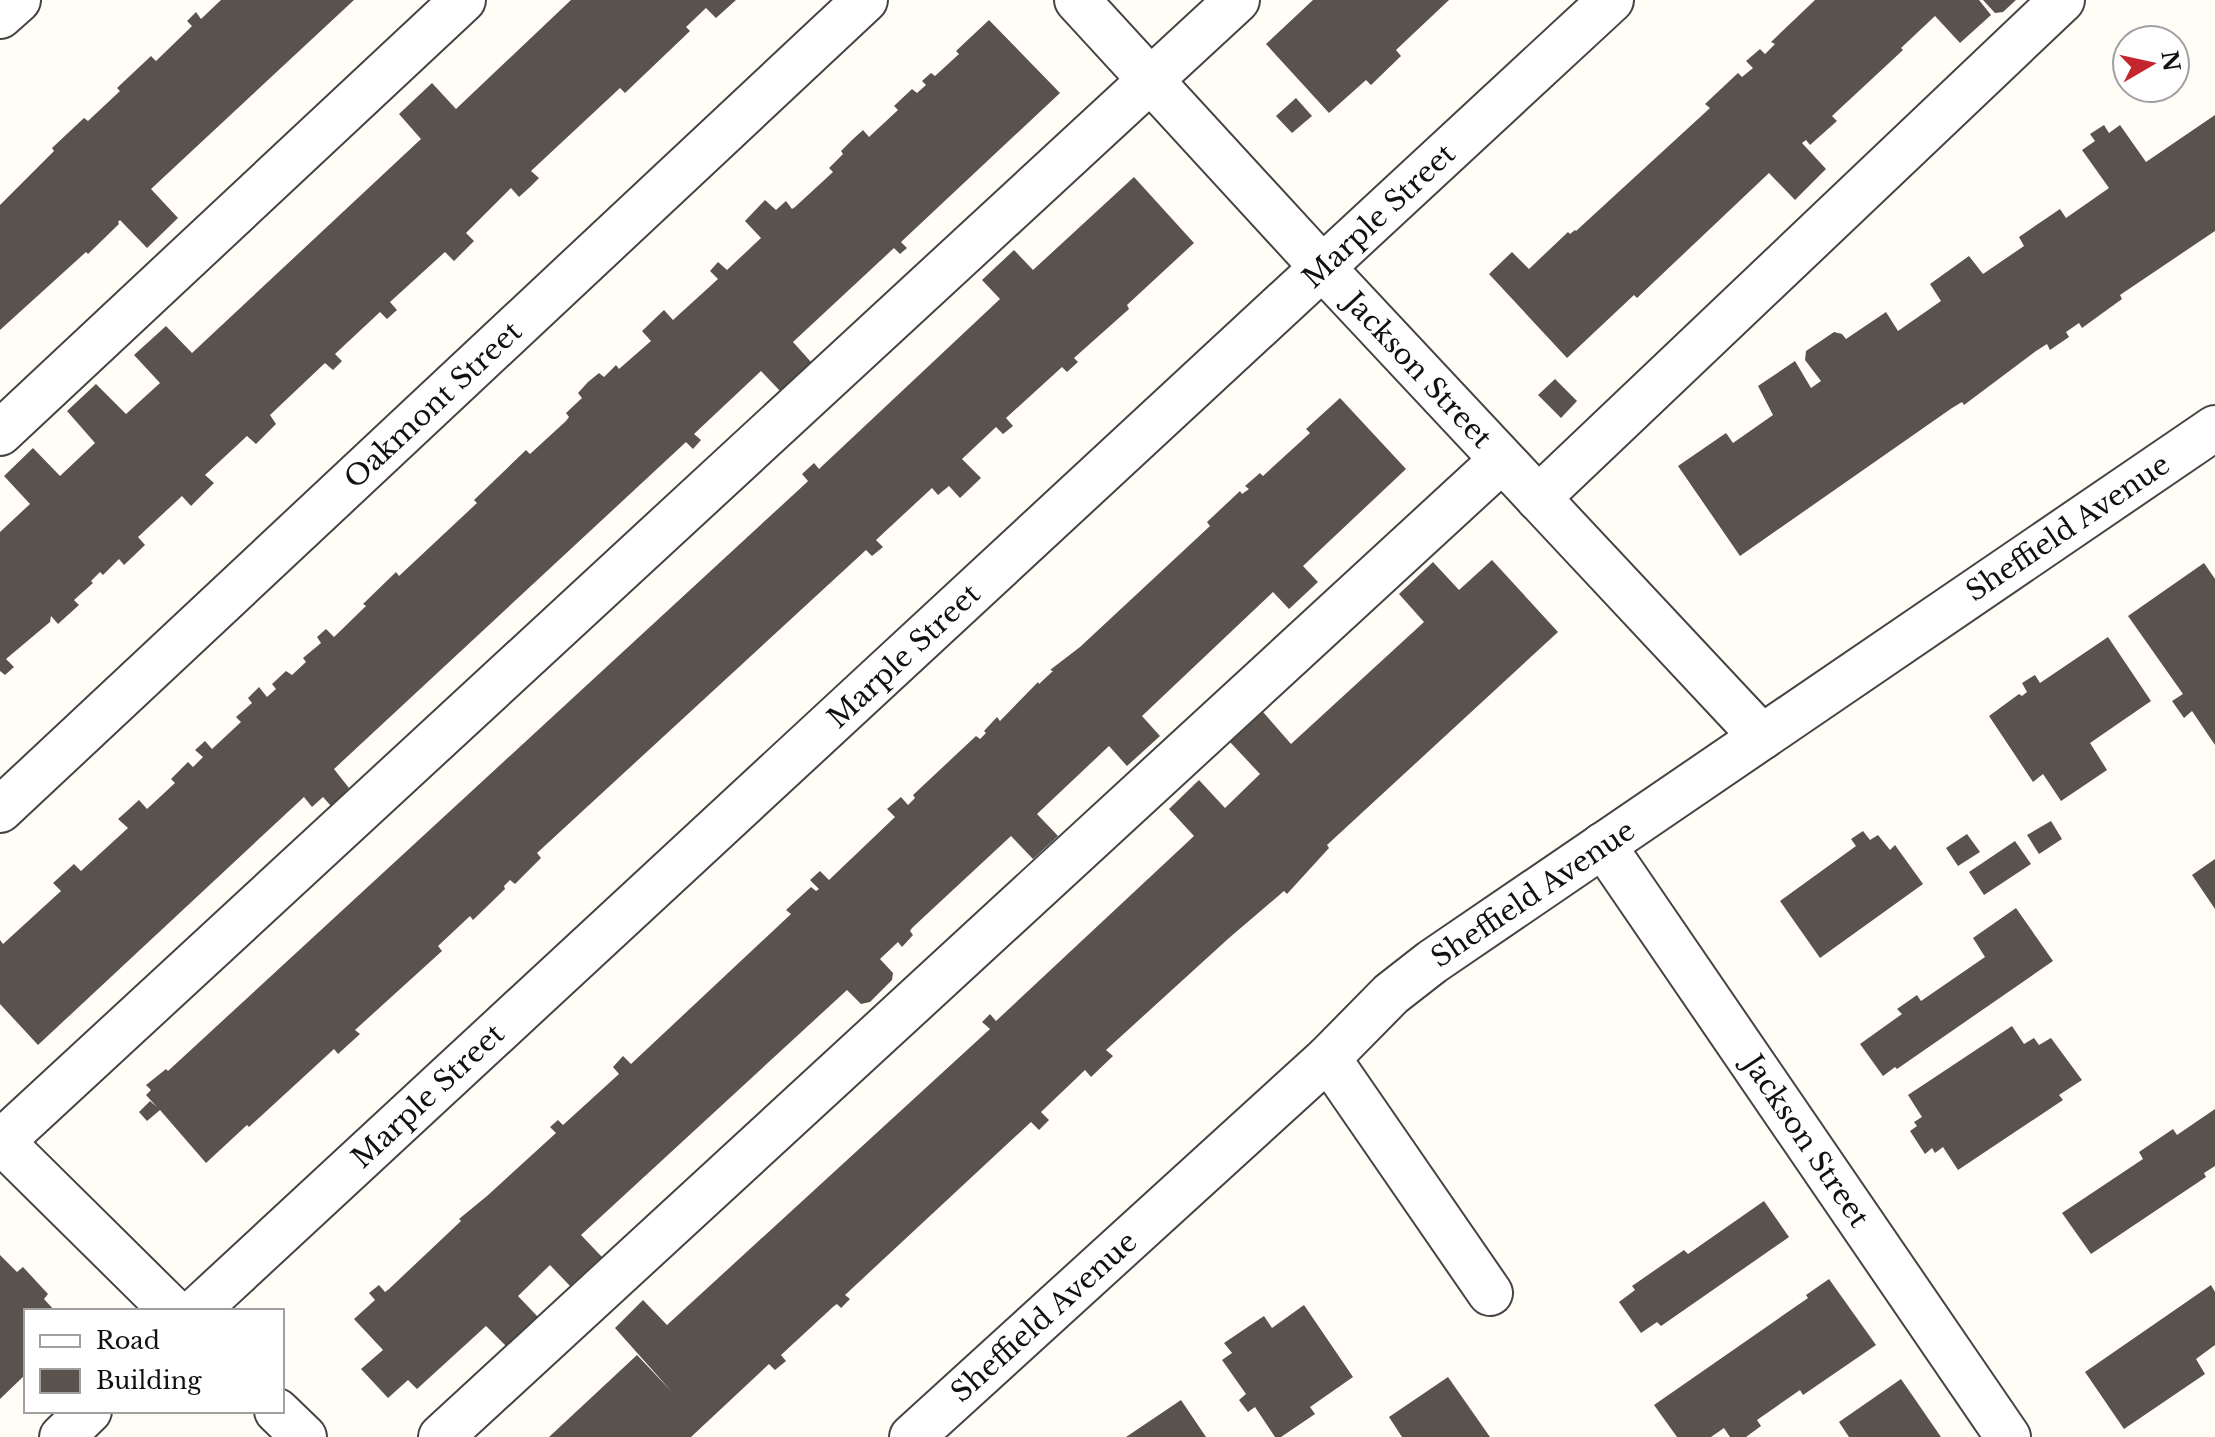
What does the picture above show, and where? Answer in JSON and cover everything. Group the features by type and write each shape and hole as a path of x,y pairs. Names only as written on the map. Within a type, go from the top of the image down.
{"street":[{"path":"0,16 18,0"},
{"path":"0,433 463,0"},
{"name":"Oakmont Street","path":"0,810 865,0"},
{"name":"Jackson Street","path":"1077,0 1762,737"},
{"path":"171,1309 0,1141 1237,0"},
{"name":"Marple Street","path":"198,1309 1611,0"},
{"path":"1538,498 2062,0"},
{"name":"Sheffield Avenue","path":"912,1437 1328,1058 1391,994 1432,962 2215,428"},
{"path":"441,1437 1502,460"},
{"name":"Jackson Street","path":"1603,845 2008,1437"},
{"path":"1328,1058 1490,1293"},
{"path":"62,1437 87,1413"},
{"path":"279,1413 304,1437"}],"building":[{"path":"221,0 354,0 151,189 178,218 147,248 120,220 88,254 86,252 0,330 0,205 84,118 88,121 151,56 156,61 188,30 192,26 187,21 196,12 201,19"},
{"path":"571,0 736,0 716,18 706,8 686,27 690,31 625,93 620,88 531,171 539,178 530,187 519,197 511,188 466,233 474,241 454,261 445,252 390,302 397,310 387,319 380,312 335,354 342,361 333,370 325,363 270,415 276,424 256,444 247,436 205,475 214,483 191,506 182,496 138,537 145,545 124,565 119,559 103,575 100,572 74,600 79,605 58,624 51,616 50,622 6,659 14,667 5,675 0,671 0,532 30,504 4,476 33,448 60,476 95,443 67,411 96,384 126,414 160,383 134,355 166,326 192,353 421,139 399,114 432,83 456,109"},
{"path":"1313,0 1449,0 1396,50 1401,56 1371,85 1366,80 1329,113 1266,44"},
{"path":"1815,0 1979,0 1991,15 1960,43 1935,16 1832,116 1837,121 1810,145 1806,140 1802,143 1826,169 1795,200 1769,173 1637,298 1634,295 1567,358 1489,274 1512,252 1529,269 1568,232 1576,231 1710,108 1705,104 1738,73 1742,77 1753,68 1746,61 1760,49 1765,54 1775,44 1771,42"},
{"path":"1983,0 2016,0 2003,12 1995,13"},
{"path":"989,20 1060,93 901,242 907,248 900,254 894,248 793,342 811,362 811,368 787,391 780,391 761,371 694,434 701,440 693,449 686,442 334,769 349,788 331,806 323,797 312,807 304,797 38,1045 0,1004 0,940 3,944 61,891 53,883 74,864 81,871 128,828 118,819 139,800 147,809 175,783 171,779 188,762 193,767 203,757 195,750 205,741 212,749 241,722 236,717 252,703 248,698 259,687 267,697 276,689 272,684 286,671 292,675 306,662 303,658 321,643 317,637 326,629 334,637 396,572 399,576 477,503 474,500 526,450 530,454 566,421 569,417 566,413 582,398 578,393 588,382 599,373 604,377 616,365 619,369 651,341 642,331 664,310 673,320 718,279 710,271 718,262 727,270 761,238 745,221 765,200 776,210 786,201 792,209 795,207 833,172 829,168 852,140 863,130 869,137 898,110 894,106 912,89 917,93 926,85 922,81 931,73 935,76"},
{"path":"1296,98 1312,116 1292,133 1276,116"},
{"path":"2215,115 2215,231 2120,295 2122,299 2082,328 2079,323 2066,332 2069,337 2050,350 2047,344 2036,351 1964,405 1962,402 1952,408 1740,556 1678,466 1726,433 1733,443 1773,415 1758,386 1795,361 1811,388 1821,381 1805,360 1806,351 1834,332 1846,339 1886,312 1898,331 1941,301 1930,284 1969,256 1983,274 2024,246 2019,237 2060,209 2066,218 2109,188 2082,150 2095,141 2090,134 2104,125 2109,133 2120,125 2146,162"},
{"path":"1134,177 1194,243 1127,305 1129,309 1074,358 1078,362 1067,372 1062,367 1006,418 1013,426 1003,434 996,427 962,459 981,478 960,498 949,486 938,495 932,488 876,540 883,547 872,556 866,550 537,853 541,858 515,884 510,880 505,889 473,920 470,916 438,946 442,951 355,1030 360,1034 338,1054 334,1049 206,1163 160,1110 147,1121 139,1112 150,1101 157,1107 146,1095 151,1090 146,1085 166,1069 168,1071 805,484 808,481 802,474 814,463 819,469 1000,299 982,280 1014,250 1033,270"},
{"path":"1555,379 1577,401 1561,418 1538,395"},
{"path":"1340,398 1406,469 1303,566 1318,582 1289,609 1273,592 1142,716 1160,736 1127,766 1109,746 1037,814 1058,836 1033,859 1011,836 912,928 910,931 913,935 902,947 898,942 880,959 893,973 892,980 870,1002 861,1004 847,990 581,1235 602,1257 570,1286 550,1265 518,1296 538,1317 507,1347 486,1326 417,1389 408,1380 388,1398 361,1369 383,1350 354,1319 375,1300 369,1293 379,1285 385,1292 389,1289 461,1221 459,1219 556,1133 550,1127 558,1120 563,1125 619,1074 613,1067 623,1056 631,1064 791,914 786,910 811,887 816,891 819,889 810,880 820,871 829,880 895,817 887,809 901,797 908,805 915,798 913,795 976,736 980,739 997,717 1000,721 1053,671 1050,670 1080,647 1210,526 1207,522 1240,491 1242,494 1249,489 1245,486 1260,473 1263,476 1310,433 1306,429"},
{"path":"1492,560 1558,632 1327,845 1329,848 1287,894 1284,891 1229,938 1106,1050 1113,1056 1091,1077 1085,1070 1041,1112 1049,1120 1039,1130 1031,1122 845,1295 850,1299 841,1308 837,1304 834,1306 781,1355 786,1361 775,1370 769,1364 691,1437 549,1437 637,1355 672,1392 615,1328 643,1300 667,1325 990,1029 982,1022 990,1014 996,1021 1194,836 1169,809 1199,780 1225,808 1260,774 1230,742 1263,712 1291,744 1424,622 1399,594 1433,562 1459,590"},
{"path":"2204,563 2215,579 2215,745 2192,711 2184,718 2172,701 2183,694 2128,616"},
{"path":"2108,637 2151,701 2090,743 2107,770 2061,801 2043,774 2033,782 1989,716 2019,694 2022,696 2027,692 2022,683 2035,675 2040,683"},
{"path":"2051,821 2062,839 2039,854 2027,835"},
{"path":"1863,831 1870,840 1878,835 1890,850 1895,845 1923,884 1820,958 1780,901 1856,846 1851,839"},
{"path":"1967,834 1980,852 1958,866 1946,848"},
{"path":"2015,841 2031,864 1984,895 1969,872"},
{"path":"2215,859 2215,909 2192,875"},
{"path":"2016,908 2053,961 1883,1076 1860,1044 1902,1014 1897,1009 1917,995 1921,1001 1985,957 1973,938"},
{"path":"2012,1026 2024,1044 2034,1038 2039,1045 2051,1038 2082,1080 2059,1095 2063,1100 1958,1170 1943,1147 1935,1153 1932,1148 1925,1154 1910,1131 1917,1126 1914,1122 1922,1117 1908,1095"},
{"path":"2215,1109 2215,1166 2204,1173 2206,1177 2091,1254 2062,1213 2143,1159 2139,1152 2173,1129 2177,1135"},
{"path":"1764,1201 1789,1237 1661,1326 1657,1322 1641,1333 1619,1302 1635,1290 1632,1286 1684,1250 1688,1254"},
{"path":"0,1255 17,1272 23,1267 48,1294 44,1299 53,1309 24,1309 24,1376 0,1399"},
{"path":"1829,1279 1876,1345 1803,1395 1800,1390 1757,1420 1761,1426 1746,1437 1730,1437 1724,1428 1711,1437 1677,1437 1654,1405 1808,1298 1806,1295"},
{"path":"2211,1285 2215,1292 2215,1345 2196,1359 2205,1374 2124,1429 2085,1372"},
{"path":"1304,1305 1353,1377 1310,1407 1315,1414 1281,1437 1275,1437 1255,1407 1248,1412 1239,1400 1246,1394 1222,1360 1232,1353 1224,1343 1264,1316 1272,1328"},
{"path":"1448,1377 1490,1437 1402,1437 1389,1417"},
{"path":"1901,1379 1941,1437 1849,1437 1839,1422"},
{"path":"1181,1400 1206,1437 1126,1437"}]}
